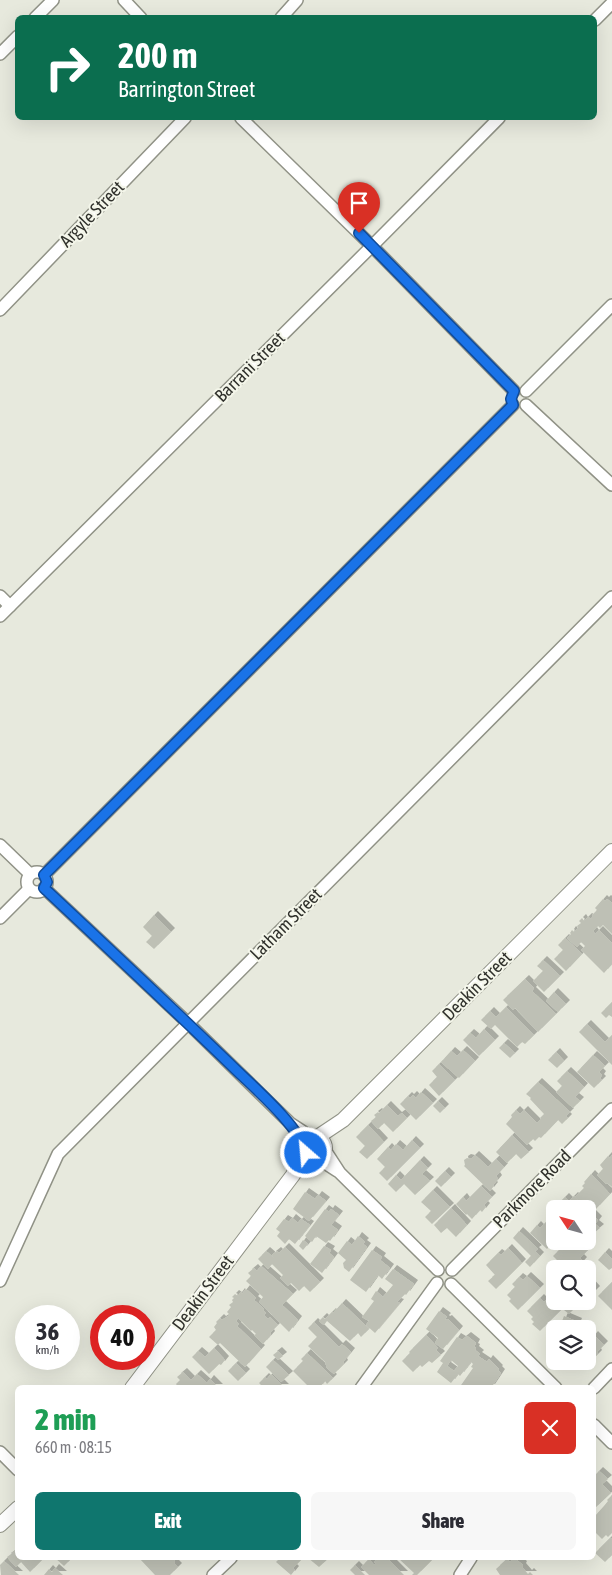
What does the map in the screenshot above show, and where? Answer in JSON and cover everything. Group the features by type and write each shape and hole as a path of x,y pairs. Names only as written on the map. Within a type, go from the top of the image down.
{"street":[{"path":"38,15 52,0"},
{"path":"124,0 138,15"},
{"path":"284,15 297,0"},
{"path":"597,18 612,3"},
{"path":"0,54 15,39"},
{"name":"Argyle Street","path":"0,310 182,120"},
{"path":"243,120 372,246 514,391"},
{"name":"Barrani Street","path":"0,616 497,120"},
{"path":"526,391 612,304"},
{"path":"520,388 526,391 530,396 530,400 526,405 520,408 513,405 511,399 514,391 520,388"},
{"path":"44,875 513,405"},
{"path":"526,405 612,485"},
{"path":"0,596 10,606"},
{"name":"Latham Street","path":"0,1281 58,1154 612,596"},
{"path":"0,845 30,874"},
{"name":"Deakin Street","path":"134,1385 315,1148 612,851"},
{"path":"39,872 44,875 47,882 44,888 35,892 30,889 27,883 30,874 39,872"},
{"path":"44,888 188,1023 438,1270"},
{"path":"0,918 30,889"},
{"name":"Parkmore Road","path":"452,1270 612,1109"},
{"path":"363,1385 436,1287 435,1275 438,1270 443,1267 452,1270 454,1276 451,1284"},
{"path":"437,1283 442,1286 451,1284"},
{"path":"451,1284 553,1385"},
{"path":"596,1386 612,1369"},
{"path":"596,1427 612,1443"},
{"path":"0,1452 15,1467"},
{"path":"0,1525 15,1511"},
{"path":"213,1575 229,1560"},
{"path":"460,1575 470,1560"}],"building":[{"path":"603,899 605,901 607,899 612,903 612,934 603,925 600,928 598,926 593,931 595,934 599,930 612,943 612,964 604,973 581,950 585,946 581,942 577,947 567,938 572,930 574,932 578,928 577,926 581,923 579,921 582,918 584,921 588,917 591,919 597,910 595,908"},
{"path":"154,915 171,932 154,949 146,942 152,936 143,927"},
{"path":"565,938 582,954 566,971 554,959 563,950 558,945"},
{"path":"543,960 560,976 544,992 533,981 543,971 537,966"},
{"path":"525,979 534,988 532,991 556,1014 538,1032 515,1008 513,1010 503,1000"},
{"path":"554,992 566,1004 558,1012 546,1001"},
{"path":"612,1002 612,1017 609,1015 606,1018 601,1013"},
{"path":"506,1007 534,1035 525,1044 522,1042 517,1047 495,1025 491,1029 481,1020 490,1011 496,1017"},
{"path":"587,1024 605,1042 612,1035 612,1065 579,1032"},
{"path":"484,1029 495,1040 479,1056 463,1040 470,1033 476,1038"},
{"path":"504,1043 515,1053 510,1058 499,1048"},
{"path":"463,1050 475,1061 459,1078 441,1062 451,1051 457,1056"},
{"path":"556,1052 564,1061 557,1068 548,1060"},
{"path":"593,1055 605,1066 599,1072 602,1075 600,1078 602,1080 594,1088 577,1072"},
{"path":"439,1064 455,1080 439,1096 429,1085 437,1077 432,1071"},
{"path":"567,1071 584,1087 575,1097 580,1101 573,1108 556,1092 562,1086 557,1081"},
{"path":"538,1082 570,1112 566,1116 568,1118 562,1124 558,1120 541,1138 539,1137 535,1141 533,1139 527,1145 506,1124 516,1110 520,1114 524,1110 537,1123 541,1119 544,1114 526,1094"},
{"path":"421,1092 433,1103 416,1120 400,1104 408,1096 410,1098 413,1095 416,1098"},
{"path":"438,1101 445,1108 440,1113 433,1106"},
{"path":"387,1105 398,1116 402,1113 407,1118 393,1132 384,1123 378,1129 371,1121 376,1117 374,1115"},
{"path":"368,1125 384,1142 367,1159 359,1152 365,1146 356,1137"},
{"path":"512,1135 529,1152 521,1159 516,1154 507,1163 496,1152"},
{"path":"412,1140 420,1148 387,1181 379,1173 385,1167 377,1159 388,1147 391,1150 396,1144 403,1150"},
{"path":"475,1155 488,1167 496,1159 504,1167 496,1176 498,1179 490,1191 464,1166 464,1160 467,1158 471,1159"},
{"path":"612,1155 612,1187 597,1175 603,1169 600,1165 608,1156 610,1158"},
{"path":"420,1160 428,1168 422,1174 430,1181 415,1195 404,1184 396,1192 388,1184 396,1175 401,1180"},
{"path":"445,1171 451,1177 441,1187 435,1181"},
{"path":"591,1174 610,1194 596,1209 596,1200 578,1200 575,1197 584,1188 582,1186"},
{"path":"481,1186 492,1197 484,1205 486,1207 482,1212 480,1210 472,1219 456,1204 463,1197 466,1201"},
{"path":"433,1190 450,1207 432,1224 425,1217 431,1211 421,1202"},
{"path":"305,1192 315,1199 318,1195 326,1201 309,1221 293,1209"},
{"path":"574,1196 578,1200 570,1200"},
{"path":"451,1208 467,1225 456,1237 447,1228 441,1233 434,1225"},
{"path":"325,1209 329,1212 331,1209 339,1215 331,1225 338,1230 330,1241 326,1243 316,1236 312,1242 305,1236"},
{"path":"292,1218 298,1223 301,1219 310,1225 295,1244 289,1239 285,1244 277,1236 280,1232 276,1229 284,1219 289,1222"},
{"path":"546,1222 546,1248 530,1233 537,1225 540,1228"},
{"path":"519,1231 538,1249 535,1251 540,1256 530,1267 525,1262 531,1256 513,1238"},
{"path":"358,1236 365,1242 363,1244 367,1247 349,1272 344,1268 343,1263 346,1260 338,1253 347,1241 352,1245"},
{"path":"303,1240 308,1244 303,1250 299,1246"},
{"path":"324,1246 331,1250 329,1253 334,1257 322,1273 310,1264"},
{"path":"285,1247 320,1282 310,1292 304,1286 299,1291 291,1283 288,1286 280,1278 283,1275 272,1264 268,1269 258,1259 266,1251 274,1258 272,1255 277,1251 279,1253"},
{"path":"508,1248 522,1263 496,1289 488,1281 495,1275 486,1265 498,1253 501,1255"},
{"path":"372,1250 382,1257 380,1260 390,1268 382,1279 378,1275 366,1292 350,1280"},
{"path":"559,1250 587,1251 580,1258 582,1260 557,1260 553,1256"},
{"path":"605,1252 612,1259 612,1268 609,1270 598,1260"},
{"path":"261,1266 293,1294 282,1305 298,1320 289,1332 259,1302 263,1297 246,1281 251,1276 248,1273 254,1268 257,1271"},
{"path":"393,1269 414,1284 406,1295 397,1302 400,1303 375,1333 366,1325 369,1321 362,1317 374,1301 371,1299 376,1291 383,1297 393,1285 385,1279"},
{"path":"527,1276 540,1288 518,1310 509,1301 511,1299 507,1295 515,1287 512,1284 519,1277 523,1280"},
{"path":"612,1282 612,1310 598,1296"},
{"path":"246,1289 264,1309 266,1313 264,1315 268,1319 270,1317 278,1325 263,1344 254,1335 256,1334 238,1318 236,1321 239,1324 237,1326 261,1349 245,1367 220,1343 218,1345 209,1337 216,1330 214,1327 216,1322 220,1318 222,1320 230,1315 227,1312 231,1307 229,1305 233,1302 234,1298 232,1297 235,1294 238,1296 241,1292 242,1294"},
{"path":"540,1298 544,1302 546,1300 546,1310 561,1310 551,1320 546,1320 546,1325 540,1331 532,1324 534,1322 531,1319 533,1317 527,1311"},
{"path":"342,1303 369,1329 361,1337 358,1333 350,1341 327,1321 324,1325 319,1321 333,1313"},
{"path":"564,1310 573,1310 569,1314"},
{"path":"439,1311 447,1317 446,1320 448,1319 459,1330 443,1349 435,1343 438,1338 426,1329"},
{"path":"564,1316 573,1320 562,1320"},
{"path":"314,1322 339,1347 342,1344 351,1352 343,1362 344,1364 334,1374 327,1368 325,1362 308,1346 317,1337 308,1328"},
{"path":"426,1335 438,1348 436,1350 441,1355 432,1363 429,1361 422,1367 420,1365 413,1372 402,1361"},
{"path":"467,1336 476,1343 474,1347 480,1354 478,1356 487,1362 489,1359 499,1369 501,1373 493,1385 461,1385 473,1368 471,1367 473,1364 471,1362 460,1376 458,1374 451,1383 437,1372 443,1363 440,1361 457,1337 462,1340","holes":["451,1360 458,1366 454,1371 447,1366"]},
{"path":"596,1337 604,1345 597,1352 596,1356"},
{"path":"214,1348 225,1360 209,1374 192,1357 198,1351 205,1357"},
{"path":"278,1351 283,1356 278,1360 273,1355"},
{"path":"307,1353 333,1378 327,1384 325,1381 322,1385 307,1385 293,1371 303,1361 301,1359"},
{"path":"273,1360 289,1375 281,1382 266,1367"},
{"path":"236,1363 246,1373 238,1381 228,1371"},
{"path":"183,1372 191,1380 197,1374 207,1383 210,1379 216,1385 177,1385 180,1380 177,1377"},
{"path":"271,1374 282,1385 261,1385 259,1383 265,1377 267,1379"},
{"path":"599,1471 608,1479 602,1484 611,1493 596,1507 596,1474"},
{"path":"612,1495 612,1533 602,1539 596,1533 596,1515"},
{"path":"610,1538 612,1539 612,1555 605,1562 596,1552"},
{"path":"15,1551 15,1560 42,1560 30,1572 21,1562 16,1567 7,1557"},
{"path":"57,1560 70,1560 64,1566"},
{"path":"141,1560 175,1561 174,1563 178,1567 170,1575 155,1575"},
{"path":"278,1560 301,1560 293,1568 295,1570 291,1575 276,1562"},
{"path":"310,1560 327,1560 319,1567"},
{"path":"368,1560 374,1565 376,1563 374,1562 376,1560 389,1560 404,1575 369,1575 361,1567"},
{"path":"400,1560 432,1560 417,1575 412,1575 414,1573"},
{"path":"506,1560 510,1562 517,1560 523,1565 522,1567 528,1574 530,1572 533,1575 500,1575 496,1569"},
{"path":"4,1561 19,1575 1,1575 0,1565"},
{"path":"355,1565 365,1575 355,1575 350,1570"},
{"path":"55,1568 63,1575 44,1575 49,1569 52,1572"}],"route":[{"path":"306,1153 305,1147 290,1123 188,1023 44,888 47,882 44,875 513,405 511,396 514,391 359,233"}]}
